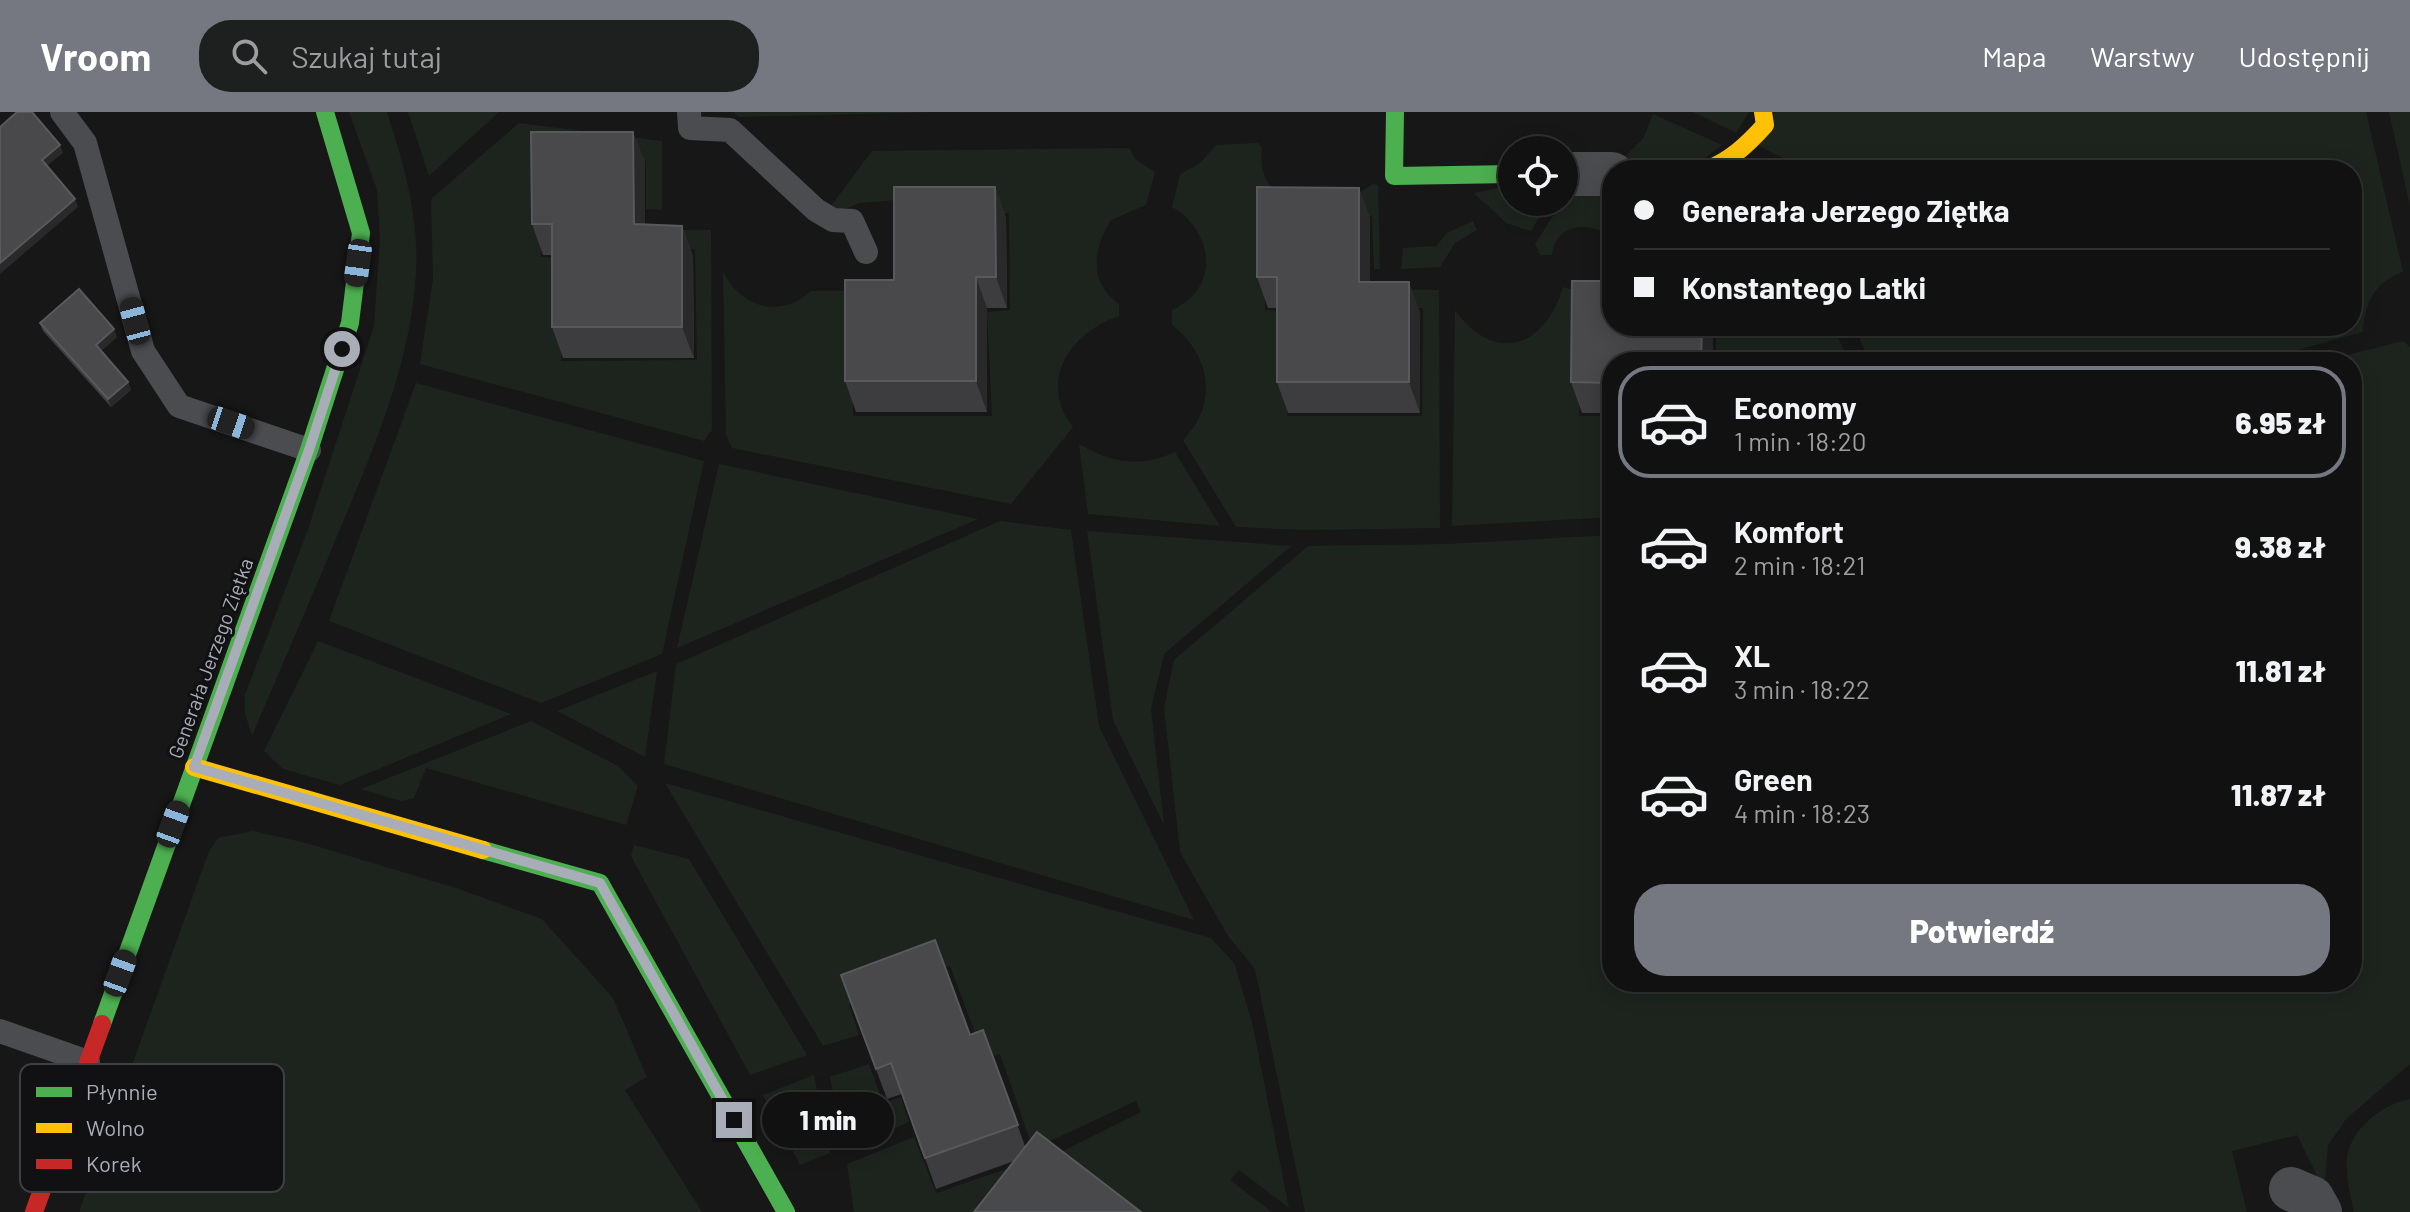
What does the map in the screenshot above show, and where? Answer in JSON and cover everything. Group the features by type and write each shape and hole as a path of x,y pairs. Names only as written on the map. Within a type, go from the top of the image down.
{"street":[{"name":"Generała Jerzego Ziętka","path":"88,1062 309,450 350,323 361,233 325,112"},
{"path":"1395,112 1394,176 1498,174"},
{"path":"1729,160 1746,147 1765,125 1763,112"},
{"path":"1578,174 1602,174"},
{"path":"194,767 600,883 786,1212"},
{"name":"Generała Jerzego Ziętka","path":"34,1212 41,1192"}],"lane":[{"path":"62,112 85,143 143,351 179,406 309,450"},
{"path":"689,112 690,128 730,130 816,210 833,220 852,221 866,252"},
{"path":"0,1031 88,1062"}],"shaded area":[{"path":"349,112 387,112 413,211 416,273 413,305 400,367 381,428 252,736 245,714 245,695 308,529 374,326 380,239 377,190"},
{"path":"408,112 499,112 429,176"},
{"path":"733,112 937,112 739,117"},
{"path":"1693,112 1749,112 1736,133"},
{"path":"1775,112 2366,112 2403,272 2385,282 2373,295 2362,332 2362,160 1784,160 1759,146"},
{"path":"2389,112 2410,112 2410,206"},
{"path":"1653,114 1722,145 1705,158 1622,159 1643,139"},
{"path":"519,123 662,141 662,210 646,209 646,161 540,161 541,257 561,258 561,361 697,360 695,249 648,248 647,230 711,230 712,430 704,441 420,364 433,278 431,199"},
{"path":"1258,143 1262,147 1264,174 1272,189 1350,198 1373,184 1378,185 1380,269 1374,269 1372,216 1266,216 1265,310 1287,311 1287,416 1422,416 1423,308 1374,308 1375,289 1439,290 1440,528 1307,530 1236,527 1183,440 1202,411 1206,380 1195,351 1172,325 1172,310 1199,288 1205,274 1206,259 1197,230 1172,207 1180,174 1200,163 1216,145"},
{"path":"1129,148 1136,160 1155,172 1146,205 1111,220 1097,254 1098,275 1102,286 1119,304 1119,316 1086,334 1064,360 1058,392 1063,410 1073,427 1011,504 732,448 726,435 723,272 740,294 762,306 787,305 811,291 867,291 852,308 853,416 992,416 987,312 1010,310 1009,213 897,213 896,200 860,203 840,211 831,206 872,151"},
{"path":"1602,185 1602,232 1572,228 1559,237 1552,255 1540,255 1535,244 1553,216 1578,216 1578,186"},
{"path":"1498,188 1498,216 1474,193"},
{"path":"1499,216 1540,216 1531,231 1506,223"},
{"path":"1473,221 1477,230 1455,243 1440,267 1401,269 1403,248 1436,246 1447,233"},
{"path":"1563,287 1577,291 1581,308 1579,416 1602,416 1602,518 1452,526 1455,310 1470,327 1486,338 1502,343 1517,342 1531,336 1555,308"},
{"path":"1716,336 1837,336 1845,352 1716,352"},
{"path":"1858,336 2348,336 2290,352 1866,352"},
{"path":"2403,341 2410,347 2410,1064 2347,1118 2328,1145 2325,1181 2320,1182 2297,1135 2232,1151 2247,1212 1305,1212 1255,969 1228,936 1180,852 1164,708 1174,660 1308,546 1448,544 1602,536 1602,992 2362,992 2362,352 2360,352"},
{"path":"416,383 704,461 662,654 541,703 329,621"},
{"path":"1079,444 1103,456 1138,462 1175,452 1220,526 1088,514"},
{"path":"719,464 978,519 677,648"},
{"path":"1000,521 1071,530 1099,726 1194,920 664,764 676,664"},
{"path":"1087,531 1291,546 1164,654 1151,709 1164,825 1113,720"},
{"path":"318,641 511,714 340,785 283,769 264,751"},
{"path":"657,671 645,757 557,711"},
{"path":"531,721 618,766 638,786 626,825 426,768 414,798 401,801 361,789"},
{"path":"665,783 1211,938 1234,963 1252,1022 1289,1208 1239,1170 1230,1180 1272,1212 1124,1212 1053,1156 1141,1112 1136,1101 1033,1149 1000,1054 985,1059 950,966 849,1004 859,1035 823,1046"},
{"path":"253,831 306,843 459,889 542,919 613,998 647,1077 625,1090 702,1212 79,1212 86,1192 284,1192 284,1064 132,1064 209,851 218,838"},
{"path":"634,845 689,859 807,1055 750,1075 631,856"},
{"path":"869,1064 883,1103 901,1097 909,1122 845,1150 830,1077"},
{"path":"814,1075 830,1153 800,1165 763,1095"},
{"path":"2410,1099 2410,1212 2354,1212 2347,1164 2353,1140 2373,1116 2391,1105"},
{"path":"914,1137 936,1193 1018,1165 982,1212 854,1212 847,1164"}],"building":[{"path":"17,112 32,112 60,145 42,160 75,199 0,263 0,127"},
{"path":"531,132 633,132 634,224 682,226 682,327 552,327 552,224 532,224"},
{"path":"894,187 995,187 996,277 976,277 976,381 845,381 845,280 894,280"},
{"path":"1257,187 1359,188 1359,282 1409,282 1409,382 1277,382 1277,277 1257,277"},
{"path":"1572,281 1602,281 1602,336 1702,336 1701,352 1602,352 1602,383 1571,382"},
{"path":"79,289 114,329 96,345 128,382 108,399 40,323"},
{"path":"935,940 970,1035 983,1030 1018,1125 925,1158 891,1063 876,1069 841,975"},
{"path":"1037,1132 1141,1212 974,1212"}],"traffic: fast":[{"path":"102,1024 309,450 350,323 361,233 325,112"},
{"path":"1395,112 1394,176 1498,174"},
{"path":"483,850 600,883 786,1212"}],"traffic: slow":[{"path":"1726,160 1765,125 1763,112"},
{"path":"194,767 483,850"}],"traffic: jam":[{"path":"88,1064 102,1024"},
{"path":"34,1212 41,1192"}],"route":[{"path":"342,349 309,450 194,767 600,883 734,1120"}]}
